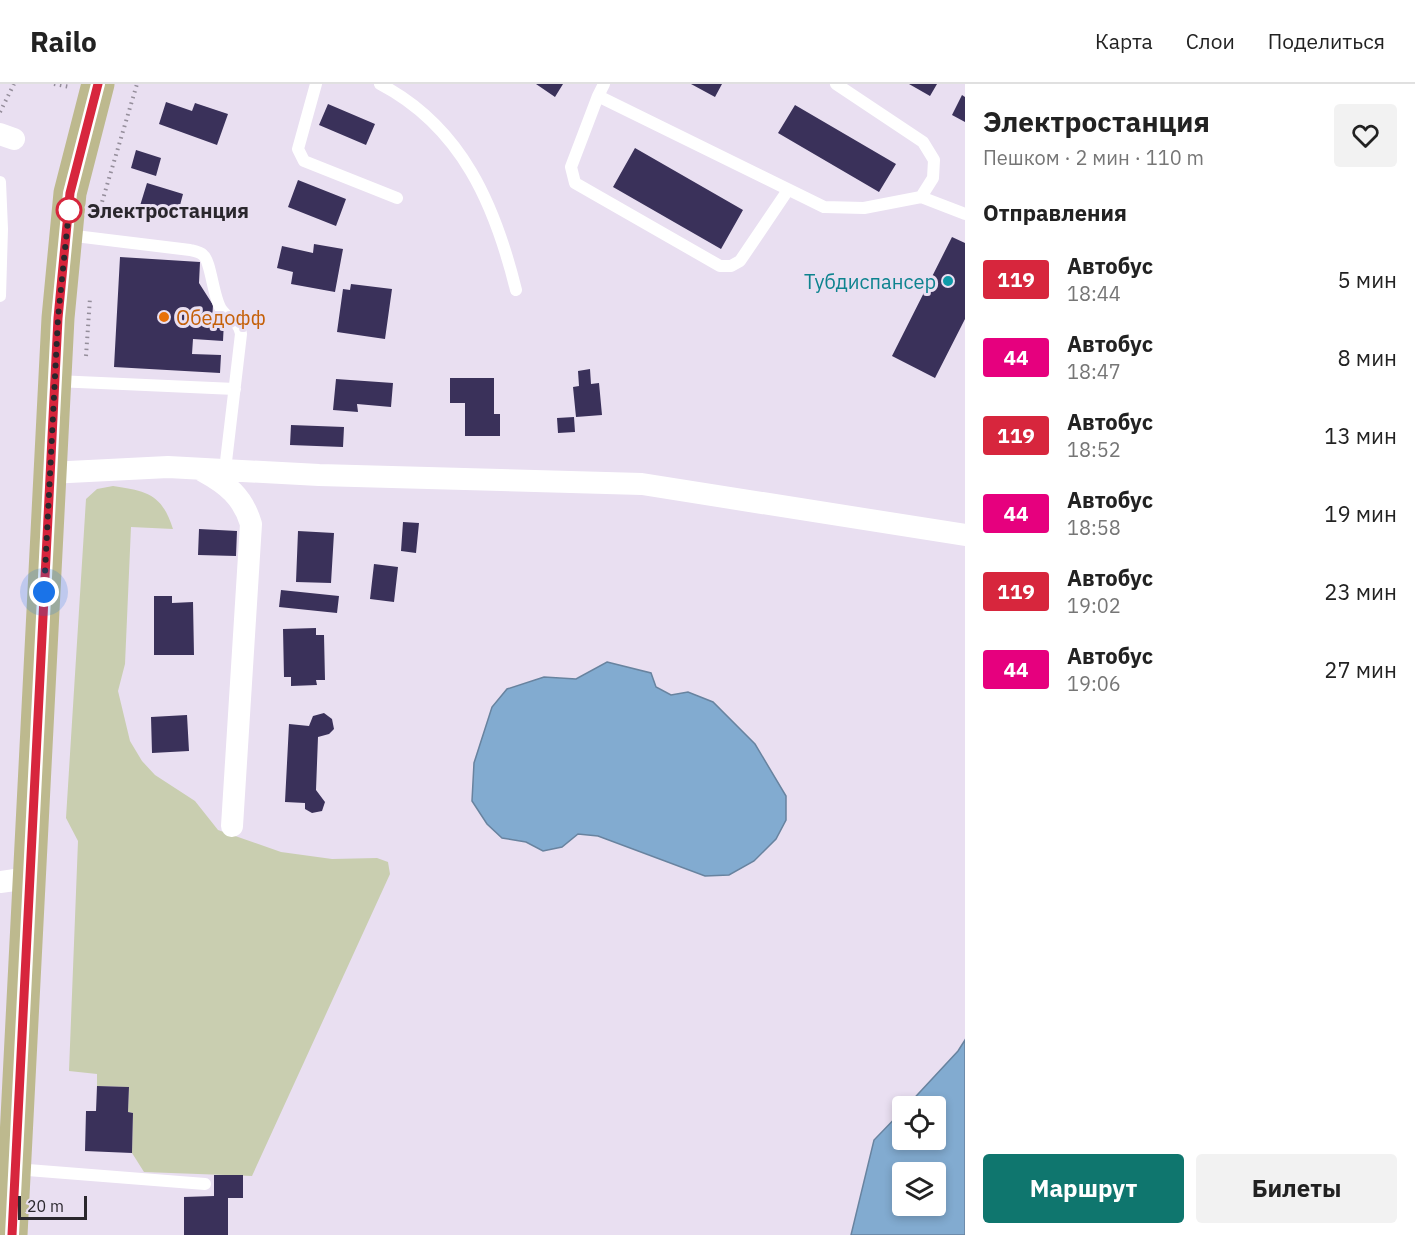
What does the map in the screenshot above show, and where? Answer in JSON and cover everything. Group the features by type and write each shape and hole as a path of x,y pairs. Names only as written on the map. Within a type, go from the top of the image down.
{"main road":[{"path":"12,1235 15,880 50,473 70,382 80,236 75,171 84,86"}],"street":[{"path":"50,473 168,467 642,484 965,535"},
{"path":"199,469 223,482 236,493 251,524 232,826"}],"lane":[{"path":"316,84 298,149 303,161 397,198"},
{"path":"380,84 418,109 455,144 482,190 503,239 516,290"},
{"path":"604,84 571,167 574,183 720,266 731,266 740,261 788,190"},
{"path":"836,84 923,142 934,160 933,178 921,197"},
{"path":"598,96 824,207 864,208 921,197 965,214"},
{"path":"0,182 2,229 0,296"},
{"path":"80,236 190,250 202,254 219,307 239,325 241,334 225,470"},
{"path":"70,382 235,389"},
{"path":"14,1169 205,1184"}],"path":[{"path":"0,112 14,84"},
{"path":"54,84 84,86"},
{"path":"80,236 95,227 136,84"},
{"path":"70,382 90,294"}],"green space":[{"path":"113,486 152,496 164,508 173,529 131,527 125,664 118,691 130,741 142,761 155,775 195,801 218,830 281,852 332,859 377,858 388,862 390,874 252,1176 144,1172 132,1153 133,1113 128,1112 129,1087 97,1086 97,1074 69,1071 78,841 66,818 86,499 97,489"}],"water":[{"path":"607,662 651,673 656,687 671,695 688,692 713,702 755,744 786,796 786,820 776,839 754,861 729,875 705,876 598,836 578,834 562,847 543,851 526,842 502,838 487,824 472,801 474,763 492,707 507,689 544,677 576,679"},
{"path":"965,1040 965,1235 851,1235 874,1140 892,1121 892,1150 946,1150 946,1096 916,1096 958,1051"}],"building":[{"path":"536,84 563,84 555,97"},
{"path":"691,84 722,84 715,97"},
{"path":"909,84 937,84 930,96"},
{"path":"962,95 965,97 965,122 952,115"},
{"path":"166,102 192,111 195,103 228,114 217,145 159,124"},
{"path":"328,104 375,124 366,145 319,125"},
{"path":"795,105 896,164 879,192 778,133"},
{"path":"635,148 743,210 721,249 613,187"},
{"path":"136,150 161,158 156,176 131,168"},
{"path":"298,180 346,199 336,226 288,207"},
{"path":"147,183 183,194 176,220 139,209"},
{"name":"Тубдиспансер","path":"952,237 965,243 965,319 935,378 892,356"},
{"path":"314,244 343,249 335,292 291,284 293,272 277,268 282,246 313,253"},
{"path":"120,257 200,262 199,283 213,305 212,321 224,321 223,341 193,339 192,354 221,355 220,373 114,367"},
{"path":"351,284 392,289 385,339 337,332 343,289 350,290"},
{"path":"590,369 591,384 599,383 602,415 576,417 573,387 579,386 578,371"},
{"path":"450,378 494,378 494,414 500,414 500,436 465,436 465,403 450,403"},
{"path":"336,379 393,383 391,407 357,404 358,412 333,410"},
{"path":"574,417 575,432 558,433 557,418"},
{"path":"291,425 344,427 343,447 290,445"},
{"path":"403,522 419,523 416,553 401,551"},
{"path":"199,529 237,531 236,556 198,555"},
{"path":"298,531 334,533 331,583 296,582"},
{"path":"374,564 398,567 394,602 370,599"},
{"path":"281,590 339,596 337,613 279,607"},
{"path":"154,596 172,596 172,603 193,602 194,655 154,655"},
{"path":"316,628 316,635 324,635 325,680 316,680 317,685 291,686 291,677 284,677 283,629"},
{"path":"324,713 332,719 334,729 329,734 318,737 316,790 325,802 322,811 312,813 305,809 305,803 285,802 289,724 309,726 313,716"},
{"path":"187,715 189,751 152,753 151,717"},
{"path":"97,1086 129,1087 128,1112 133,1113 132,1153 85,1151 86,1111 96,1111"},
{"path":"214,1175 243,1175 243,1198 228,1198 228,1235 184,1235 184,1197 214,1196"}],"bus line":[{"name":"119","path":"12,1235 58,318 70,193 79,148 98,84"}],"place":[{"name":"Электростанция","path":"69,210"},
{"name":"Тубдиспансер","path":"948,281"},
{"name":"Обедофф","path":"164,317"}],"route":[{"path":"44,592 58,318 69,210"}]}
